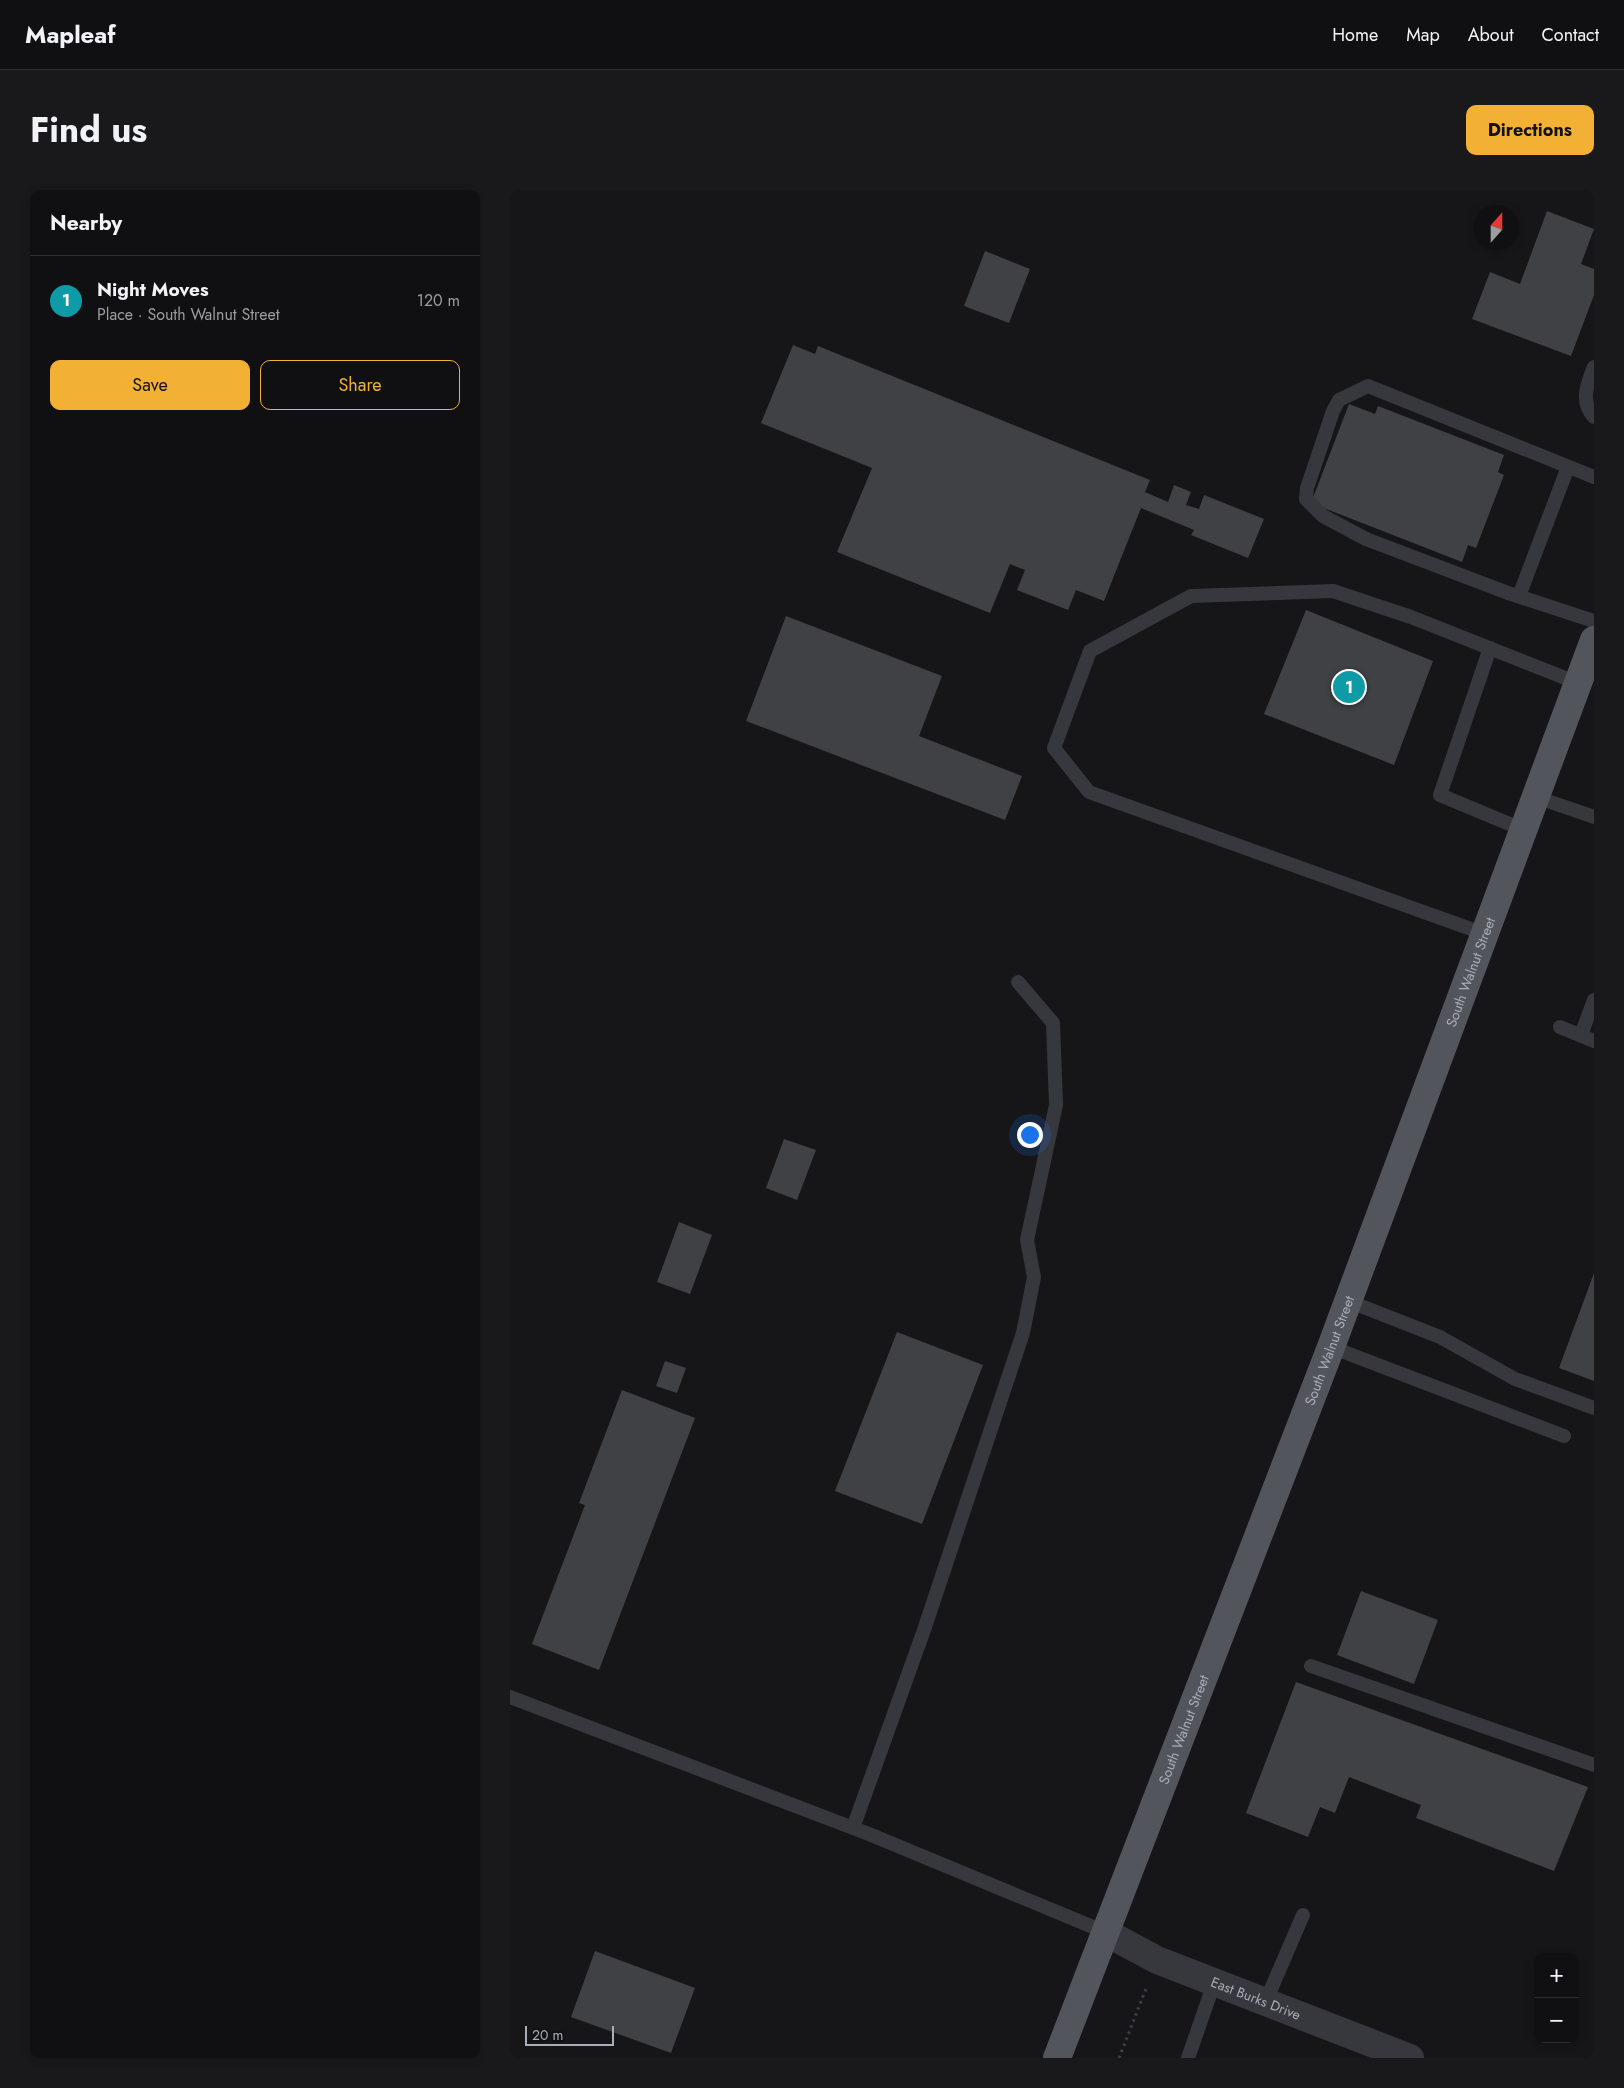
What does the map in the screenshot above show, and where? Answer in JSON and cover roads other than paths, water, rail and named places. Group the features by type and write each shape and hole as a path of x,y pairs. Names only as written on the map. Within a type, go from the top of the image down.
{"main road":[{"name":"South Walnut Street","path":"1057,2058 1331,1347 1594,640"}],"street":[{"name":"East Burks Drive","path":"1105,1932 1156,1960 1410,2058"}],"lane":[{"path":"1594,367 1585,389 1588,411 1594,417"},
{"path":"1594,477 1368,386 1339,400 1333,411 1306,488 1306,499 1323,516 1366,539 1518,596 1594,621"},
{"path":"1518,596 1568,467"},
{"path":"1485,934 1089,792 1054,748 1090,651 1190,596 1333,591 1411,617 1578,683"},
{"path":"1490,648 1440,795 1524,830"},
{"path":"1536,797 1594,817"},
{"path":"853,1828 924,1630 1025,1324 1034,1277 1027,1240 1056,1105 1053,1023 1018,982"},
{"path":"1580,1036 1594,1000"},
{"path":"1560,1027 1594,1041"},
{"path":"1348,1302 1440,1337 1515,1379 1594,1408"},
{"path":"1331,1347 1564,1436"},
{"path":"1311,1666 1594,1765"},
{"path":"510,1697 853,1828 1105,1932"},
{"path":"1265,2003 1303,1915"},
{"path":"1191,2057 1214,1983"}],"place":[{"name":"Night Moves","path":"1349,687"}]}
